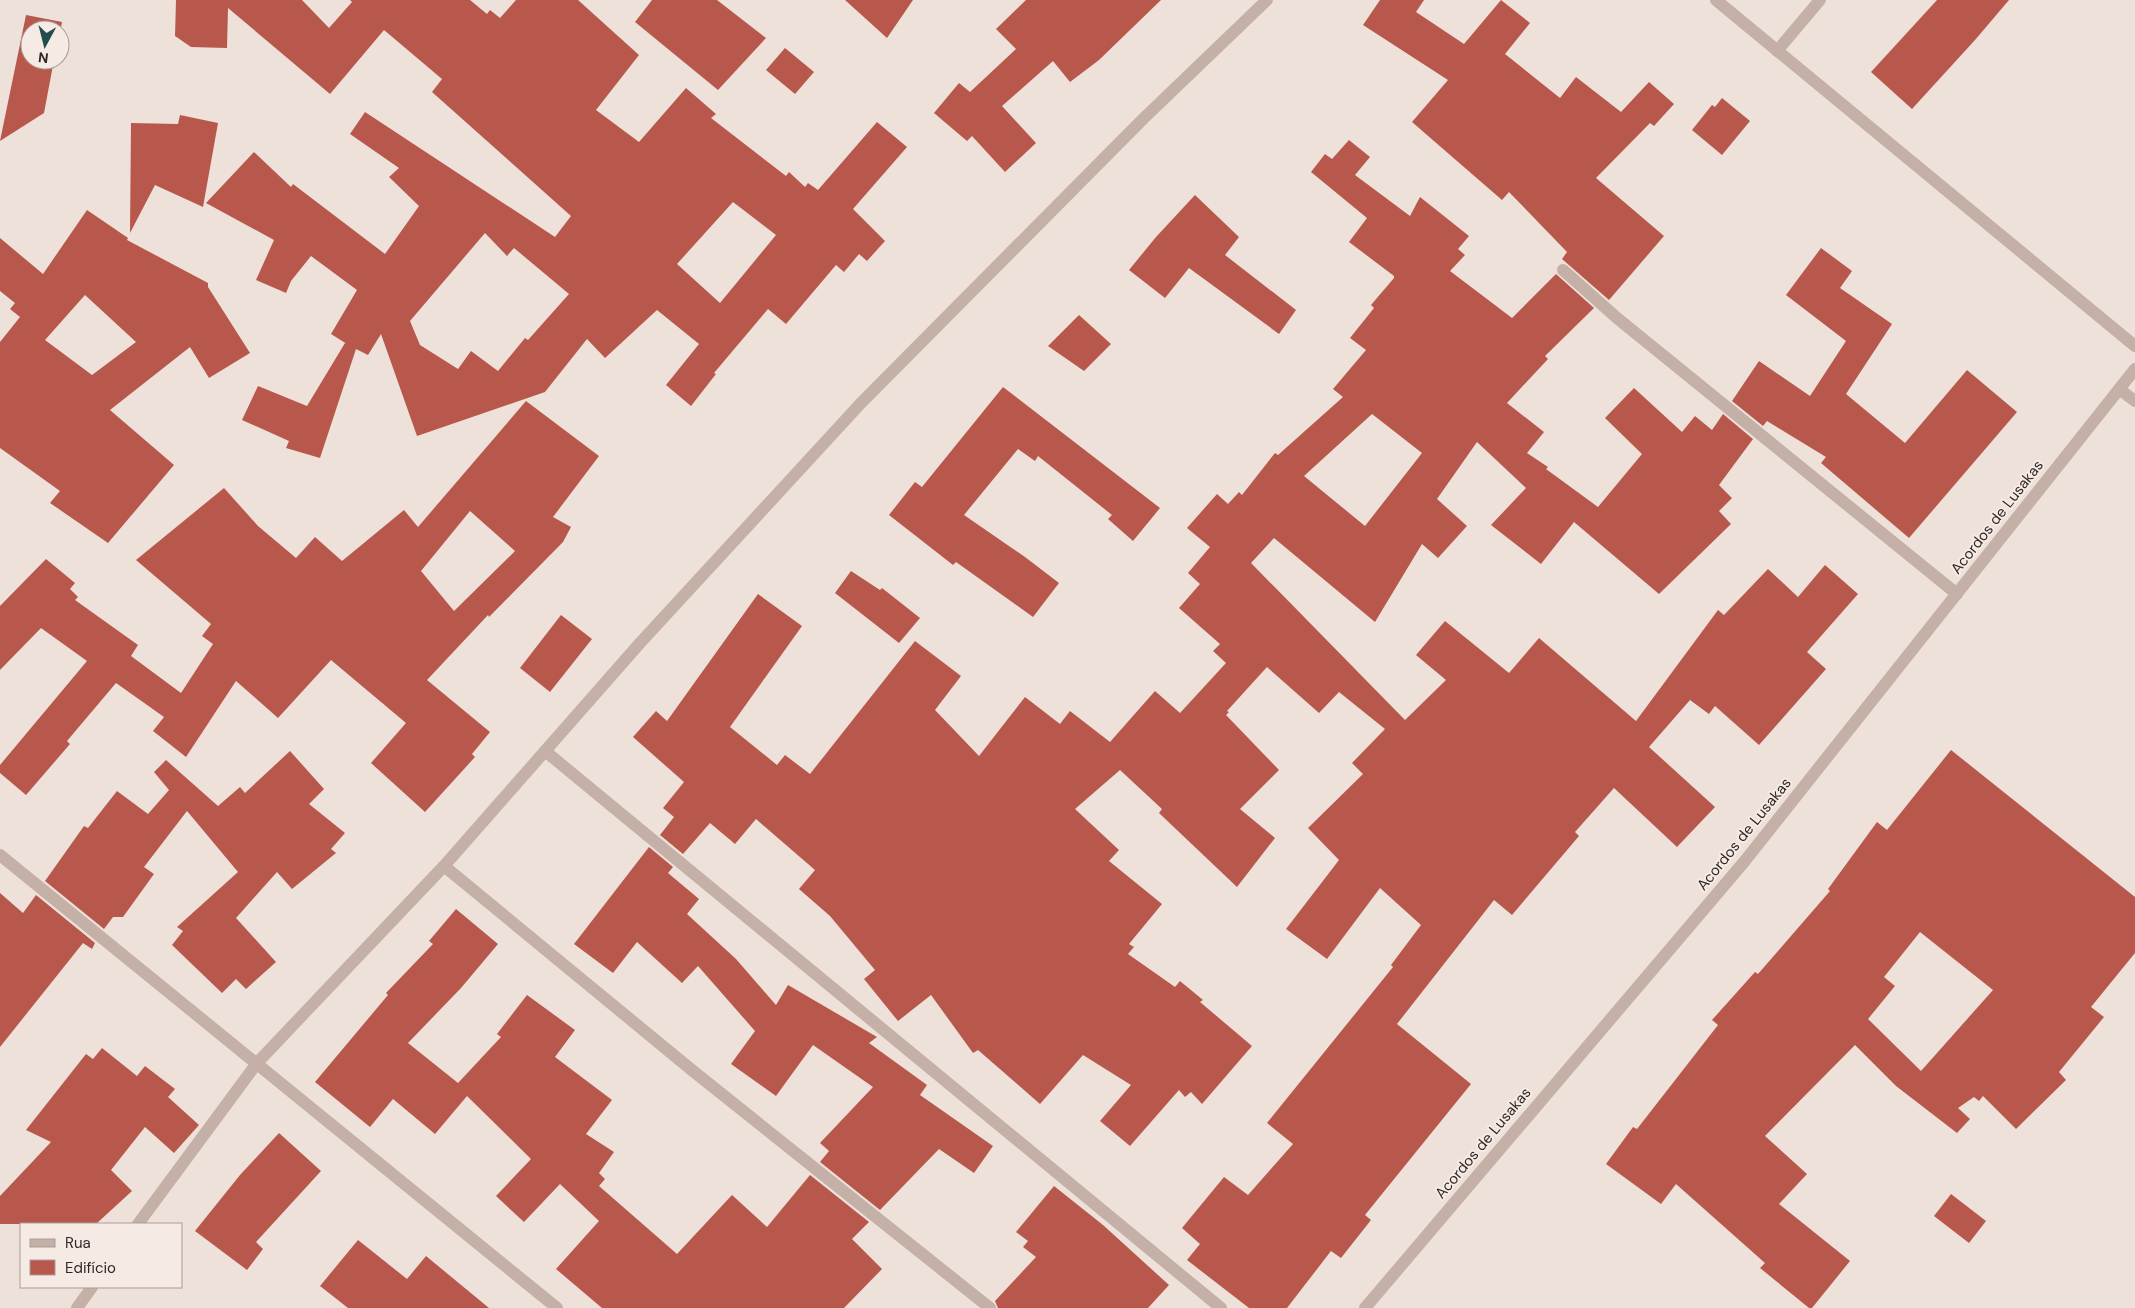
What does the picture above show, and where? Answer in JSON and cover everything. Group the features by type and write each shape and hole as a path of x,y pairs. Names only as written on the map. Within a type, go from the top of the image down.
{"street":[{"path":"139,1223 257,1062 444,866 640,643 862,403 1144,119 1267,0"},
{"path":"1716,0 2135,346"},
{"path":"1777,51 1820,0"},
{"path":"1563,270 1617,318 1956,594"},
{"name":"Acordos de Lusakas","path":"1365,1308 1744,862 2135,369"},
{"path":"2119,389 2135,401"},
{"path":"545,751 1221,1308"},
{"path":"0,855 257,1062 557,1308"},
{"path":"444,866 693,1071 990,1308"},
{"path":"77,1308 91,1288"}],"building":[{"path":"176,0 302,0 329,28 352,2 350,0 470,0 487,14 490,10 500,18 516,0 578,0 639,55 596,110 639,142 686,88 716,114 711,118 786,176 789,172 805,187 808,183 818,190 877,122 907,147 853,209 885,241 867,261 859,254 844,272 836,265 786,324 768,309 714,373 716,374 691,406 666,385 699,344 657,310 605,358 587,339 545,392 417,436 381,334 368,355 356,349 320,458 286,448 289,441 242,420 258,386 307,406 345,343 347,344 331,334 357,290 311,256 291,281 286,293 256,280 274,240 206,203 254,152 291,187 293,184 385,254 419,206 389,177 399,168 350,134 365,112 555,237 571,216 432,92 442,79 384,30 330,94 228,8 227,48 191,47 175,36","holes":["733,202 776,235 720,303 677,264","485,233 507,256 514,248 569,294 528,340 525,338 498,371 471,351 458,369 420,345 410,321"]},
{"path":"652,0 717,0 766,38 718,90 635,22"},
{"path":"845,0 913,0 887,38"},
{"path":"1026,0 1161,0 1099,60 1070,82 1053,61 1002,106 1036,143 1005,172 972,136 967,141 934,113 959,83 970,92 1016,49 996,29"},
{"path":"1380,0 1424,0 1416,12 1464,44 1501,0 1530,23 1505,54 1560,98 1576,77 1621,112 1649,82 1674,104 1654,126 1650,123 1596,178 1664,236 1609,300 1562,259 1567,252 1509,192 1502,200 1412,122 1448,80 1363,25"},
{"path":"1937,0 2009,0 1912,109 1871,72"},
{"path":"26,15 52,20 25,20"},
{"path":"20,44 20,70 52,70 44,113 0,141"},
{"path":"785,48 814,72 795,94 766,70"},
{"path":"1722,98 1750,121 1722,155 1692,130 1712,105 1715,107"},
{"path":"180,115 218,123 203,207 155,185 130,233 131,123 178,124"},
{"path":"1349,140 1370,157 1355,175 1410,216 1420,197 1469,236 1458,249 1465,255 1450,271 1512,318 1556,274 1594,308 1545,356 1548,359 1507,403 1544,432 1527,453 1548,467 1546,469 1598,507 1642,454 1605,418 1634,388 1682,432 1695,416 1712,430 1723,414 1753,439 1719,485 1732,498 1719,511 1731,524 1659,594 1574,522 1541,564 1491,525 1526,488 1477,442 1437,499 1467,526 1438,558 1422,544 1375,622 1274,538 1251,563 1405,720 1446,680 1416,655 1445,621 1509,673 1539,638 1636,721 1718,610 1724,615 1768,569 1798,597 1825,565 1858,594 1807,652 1826,669 1759,745 1715,706 1709,714 1690,700 1649,747 1715,807 1677,847 1614,788 1575,832 1579,836 1512,915 1494,900 1397,1024 1471,1084 1365,1215 1371,1220 1341,1258 1331,1251 1287,1308 1249,1308 1187,1260 1200,1244 1182,1228 1224,1177 1248,1195 1293,1144 1267,1123 1393,967 1391,965 1421,925 1380,888 1327,959 1286,929 1339,860 1308,828 1363,774 1352,763 1385,729 1339,692 1319,713 1267,667 1227,711 1229,712 1226,715 1279,770 1240,809 1275,838 1237,887 1159,813 1162,809 1120,770 1075,809 1119,850 1109,861 1162,904 1129,944 1134,947 1128,954 1175,987 1180,981 1203,1000 1200,1002 1252,1046 1202,1104 1191,1092 1185,1097 1179,1090 1130,1146 1100,1121 1131,1085 1083,1055 1040,1104 978,1050 973,1053 931,995 898,1021 864,979 875,970 830,916 799,889 815,870 756,819 735,844 710,823 683,854 660,835 674,817 663,808 684,782 633,737 656,711 667,721 758,594 802,626 730,727 777,765 785,755 810,774 915,641 961,676 935,710 979,756 1025,697 1060,724 1070,711 1110,742 1155,691 1180,713 1226,663 1213,651 1220,644 1179,608 1200,584 1188,573 1210,547 1187,528 1217,494 1228,504 1239,492 1242,495 1275,453 1278,455 1343,397 1333,389 1366,350 1350,338 1374,308 1371,305 1394,278 1394,276 1349,242 1367,218 1311,172 1325,154 1332,159","holes":["1372,414 1422,453 1365,526 1304,476"]},
{"path":"1195,195 1239,237 1225,255 1296,310 1279,334 1189,268 1165,298 1129,270 1156,237"},
{"path":"87,210 128,238 127,240 208,283 208,287 250,353 209,378 190,347 110,410 174,465 108,543 50,503 60,491 0,448 0,342 20,317 10,309 15,303 0,291 0,238 43,274","holes":["85,295 136,342 92,375 45,340"]},
{"path":"1821,248 1852,271 1840,288 1892,324 1846,394 1905,443 1967,370 2017,412 1909,538 1821,463 1826,457 1767,421 1763,426 1732,401 1759,361 1810,396 1846,341 1786,295"},
{"path":"1079,315 1111,344 1084,371 1048,346"},
{"path":"1003,387 1160,508 1133,541 1108,519 1112,515 1038,456 1035,461 1018,449 964,515 1059,583 1033,617 956,562 953,565 889,515 915,482 922,487"},
{"path":"526,401 599,456 553,517 571,527 563,542 489,617 488,615 427,680 490,732 472,754 475,757 425,812 371,763 406,723 331,660 278,718 236,681 186,757 153,731 164,717 116,683 67,741 70,744 26,795 0,773 0,765 87,661 41,628 0,670 0,606 46,559 75,583 70,589 78,597 75,600 138,645 131,656 181,693 213,644 202,636 211,624 136,560 224,488 258,526 296,558 315,537 342,561 404,510 418,527","holes":["470,511 515,551 454,611 421,571"]},
{"path":"851,571 880,590 882,588 920,618 899,643 835,593"},
{"path":"561,615 592,639 550,692 520,668"},
{"path":"1951,750 2135,897 2135,953 2091,1007 2104,1017 2059,1072 2066,1080 2016,1129 1983,1096 1979,1101 1974,1097 1958,1108 1970,1119 1957,1133 1896,1086 1855,1045 1765,1136 1807,1174 1779,1204 1850,1261 1812,1308 1809,1308 1760,1268 1765,1263 1676,1184 1661,1204 1606,1164 1633,1127 1637,1129 1718,1025 1712,1020 1755,972 1758,974 1830,891 1828,889 1877,822 1887,830","holes":["1920,932 1993,990 1921,1071 1868,1019 1895,986 1884,977"]},
{"path":"290,751 324,789 309,804 345,833 331,849 336,853 292,889 277,872 236,918 276,962 246,989 236,979 222,993 172,945 183,931 177,927 238,872 187,811 144,867 154,874 123,917 113,917 104,929 45,881 84,826 88,828 117,791 148,814 169,790 154,772 166,760 218,806 240,787 245,793"},
{"path":"649,847 673,867 668,873 699,899 687,914 736,959 776,1005 788,985 877,1037 869,1043 927,1085 920,1095 993,1146 974,1173 939,1149 880,1210 820,1162 829,1151 820,1143 873,1087 813,1045 776,1096 731,1064 755,1031 698,966 682,983 637,942 613,973 574,944"},
{"path":"0,893 23,913 36,895 95,943 92,949 83,943 0,1047"},
{"path":"456,909 498,944 461,988 408,1043 458,1083 501,1037 497,1034 527,995 575,1030 555,1057 612,1100 586,1134 614,1152 599,1173 605,1179 599,1186 677,1254 732,1195 767,1227 810,1175 869,1222 852,1239 882,1269 844,1308 602,1308 556,1269 599,1221 560,1184 524,1222 496,1196 531,1159 467,1096 435,1134 393,1099 370,1127 315,1082 388,995 386,993 433,944 429,941"},
{"path":"102,1048 137,1076 145,1066 175,1089 168,1097 199,1125 174,1153 145,1127 111,1170 132,1191 97,1223 0,1224 0,1196 51,1142 26,1130 86,1054 93,1059"},
{"path":"279,1133 321,1171 256,1242 263,1249 247,1270 195,1231 240,1175"},
{"path":"1054,1186 1103,1225 1169,1285 1148,1308 998,1308 995,1301 1036,1257 1023,1247 1028,1241 1016,1232"},
{"path":"1951,1194 1986,1221 1969,1243 1934,1216"},
{"path":"358,1240 407,1279 426,1256 489,1308 348,1308 320,1286"}]}
